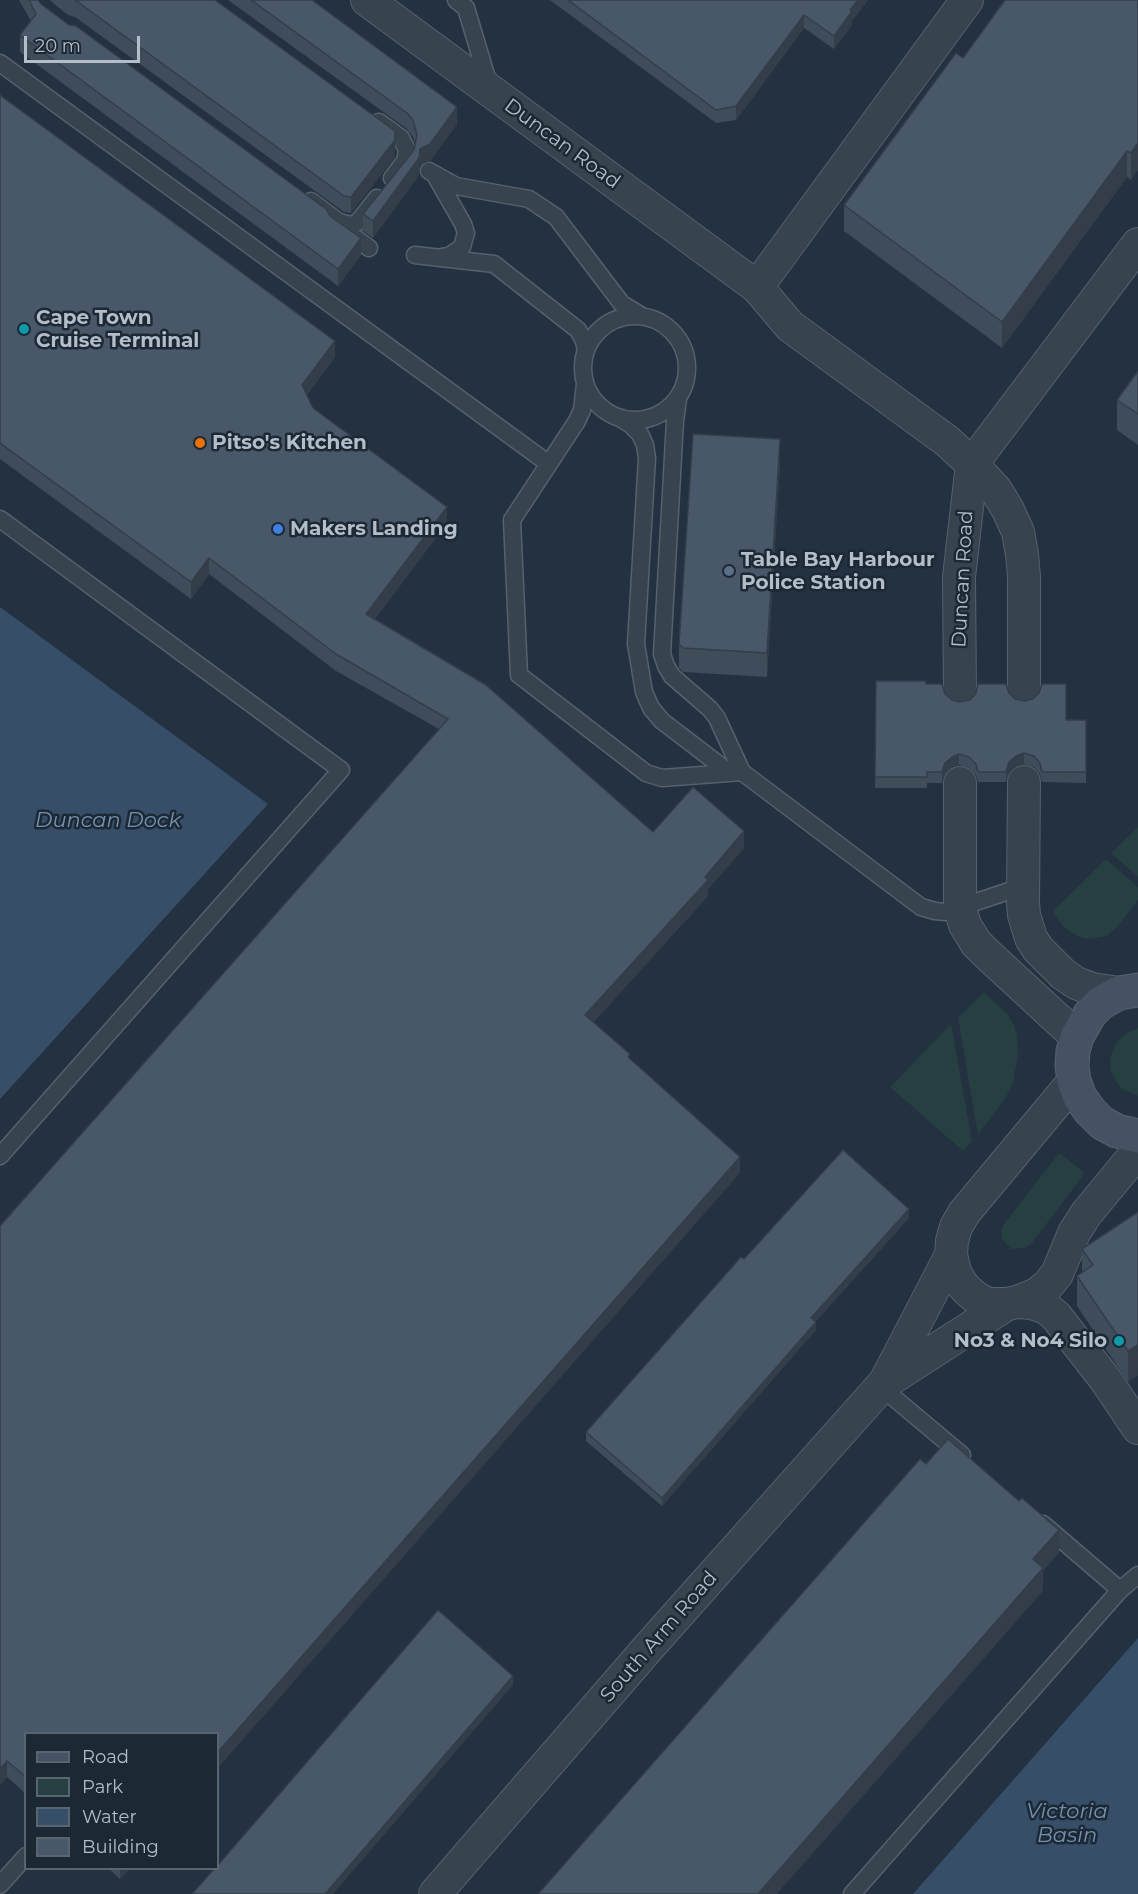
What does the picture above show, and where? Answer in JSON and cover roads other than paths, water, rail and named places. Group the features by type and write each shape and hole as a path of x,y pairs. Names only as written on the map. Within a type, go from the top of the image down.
{"street":[{"name":"Duncan Road","path":"367,0 757,287 790,326 947,441 972,464 996,490 1018,532 1024,577 1024,694"},
{"path":"757,287 967,0"},
{"path":"972,464 1138,244"},
{"name":"Duncan Road","path":"960,695 959,577 972,464"},
{"path":"1024,782 1024,915 1026,928 1038,949 1063,974 1076,983 1092,989 1131,990"},
{"path":"960,783 960,908 965,926 976,943 1077,1037"},
{"path":"1131,990 1101,1003 1090,1014 1077,1037 1072,1066 1074,1081 1080,1097 1090,1111 1102,1123 1117,1131 1138,1136"},
{"name":"South Arm Road","path":"435,1894 648,1648 883,1385 951,1255 956,1227 964,1213 1074,1081"},
{"name":"South Arm Road","path":"883,1385 1012,1303 1037,1294 1048,1286 1057,1274 1074,1233 1086,1214 1138,1151"},
{"path":"951,1255 955,1272 961,1283 978,1299 988,1304 1032,1303 1046,1308 1056,1316 1105,1379 1138,1428"}],"lane":[{"path":"464,3 492,92"},
{"path":"0,63 549,464"},
{"path":"363,111 401,138 405,143 407,156 362,218 351,225 339,222 297,193 369,248"},
{"path":"439,258 457,251 462,246 466,233 463,224 432,173 456,186 529,199 556,217 622,304 642,316 660,322 674,333 684,347 688,365 686,383 678,399 666,411 651,418 634,421 618,417"},
{"path":"415,255 494,264 578,330 586,351"},
{"path":"642,316 623,318 608,323 594,335 586,351 582,368 585,384 592,398 604,410 631,425 640,434 645,445 647,458 636,644 644,692 651,708 662,721 921,907 946,912 1024,886"},
{"path":"585,384 582,410 512,520 519,675 646,773 662,778 736,773"},
{"path":"678,399 674,433 662,654 672,676 710,709 717,718 736,773"},
{"path":"0,519 342,770 0,1156"},
{"path":"883,1385 970,1462"},
{"path":"1032,1515 1120,1590"},
{"path":"852,1894 1120,1590 1138,1575"},
{"path":"0,1885 24,1859"}],"water":[{"name":"Duncan Dock","path":"0,607 268,804 0,1099"},
{"name":"Victoria Basin","path":"1138,1638 1138,1894 913,1894"}],"place":[{"name":"Cape Town Cruise Terminal","path":"24,329"},
{"name":"Pitso's Kitchen","path":"200,443"},
{"name":"Makers Landing","path":"278,529"},
{"name":"Table Bay Harbour Police Station","path":"729,571"},
{"name":"No3 & No4 Silo","path":"1119,1341"}]}
